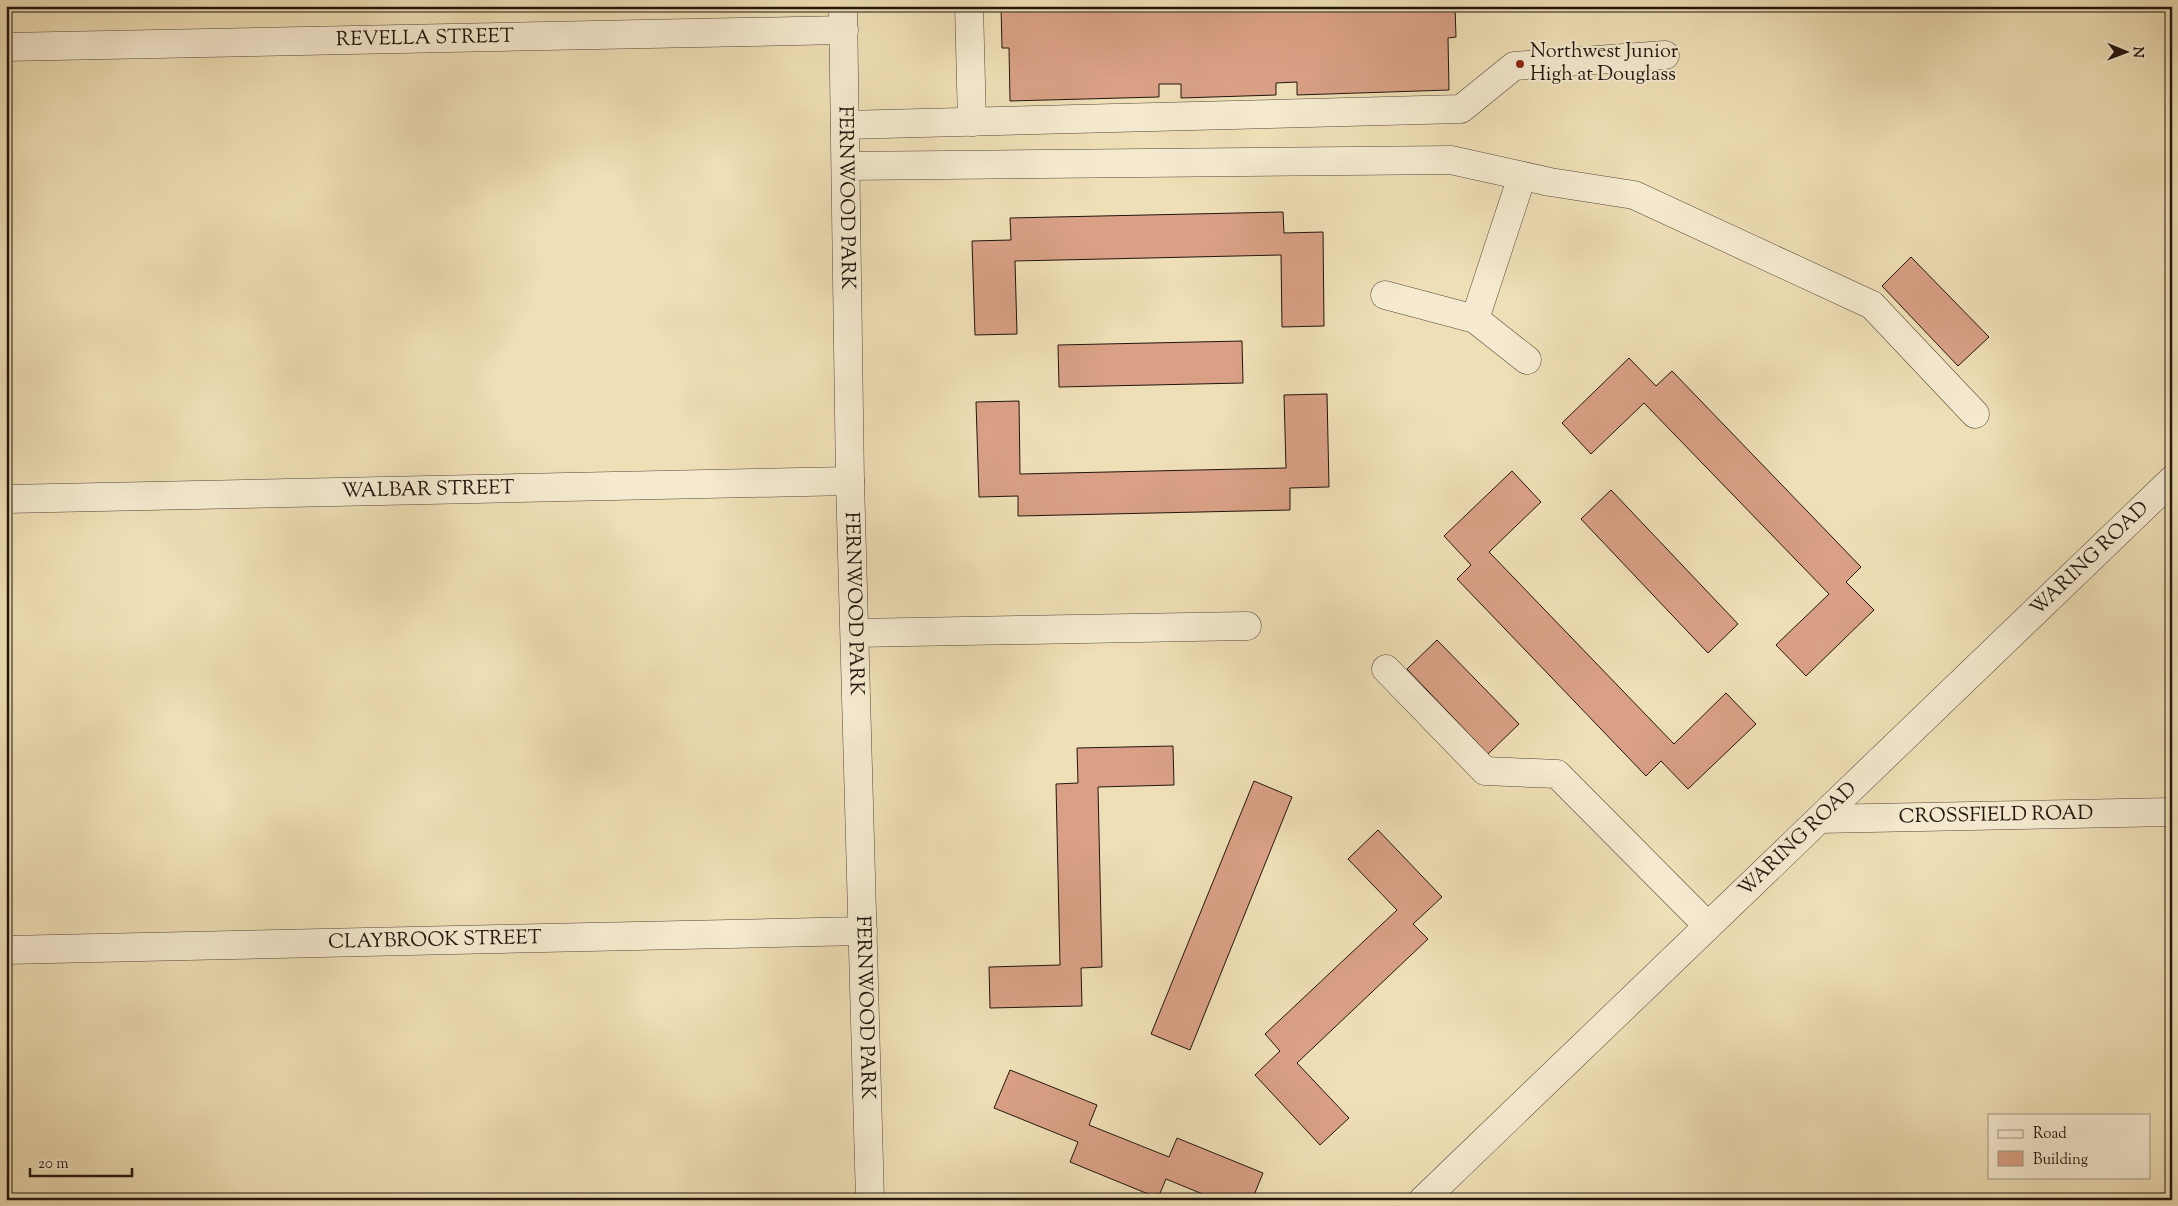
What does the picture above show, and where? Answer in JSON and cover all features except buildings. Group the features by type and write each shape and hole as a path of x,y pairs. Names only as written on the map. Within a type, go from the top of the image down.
{"street":[{"path":"969,6 972,122"},
{"name":"REVELLA STREET","path":"6,47 844,18"},
{"name":"FERNWOOD PARK","path":"844,18 850,481 870,1200"},
{"path":"845,125 1461,109 1514,66 1664,55"},
{"path":"846,166 1451,160 1522,176 1634,195 1872,305 1975,414"},
{"path":"1475,319 1522,176"},
{"path":"1385,295 1475,319 1527,360"},
{"name":"WARING ROAD","path":"1423,1200 2172,480"},
{"name":"WALBAR STREET","path":"6,499 850,481"},
{"path":"855,634 1247,626"},
{"path":"1386,669 1485,771 1556,774 1708,926"},
{"name":"CROSSFIELD ROAD","path":"1820,819 2172,812"},
{"name":"CLAYBROOK STREET","path":"6,950 863,931"}],"place":[{"name":"Northwest Junior High at Douglass","path":"1520,64"}]}
